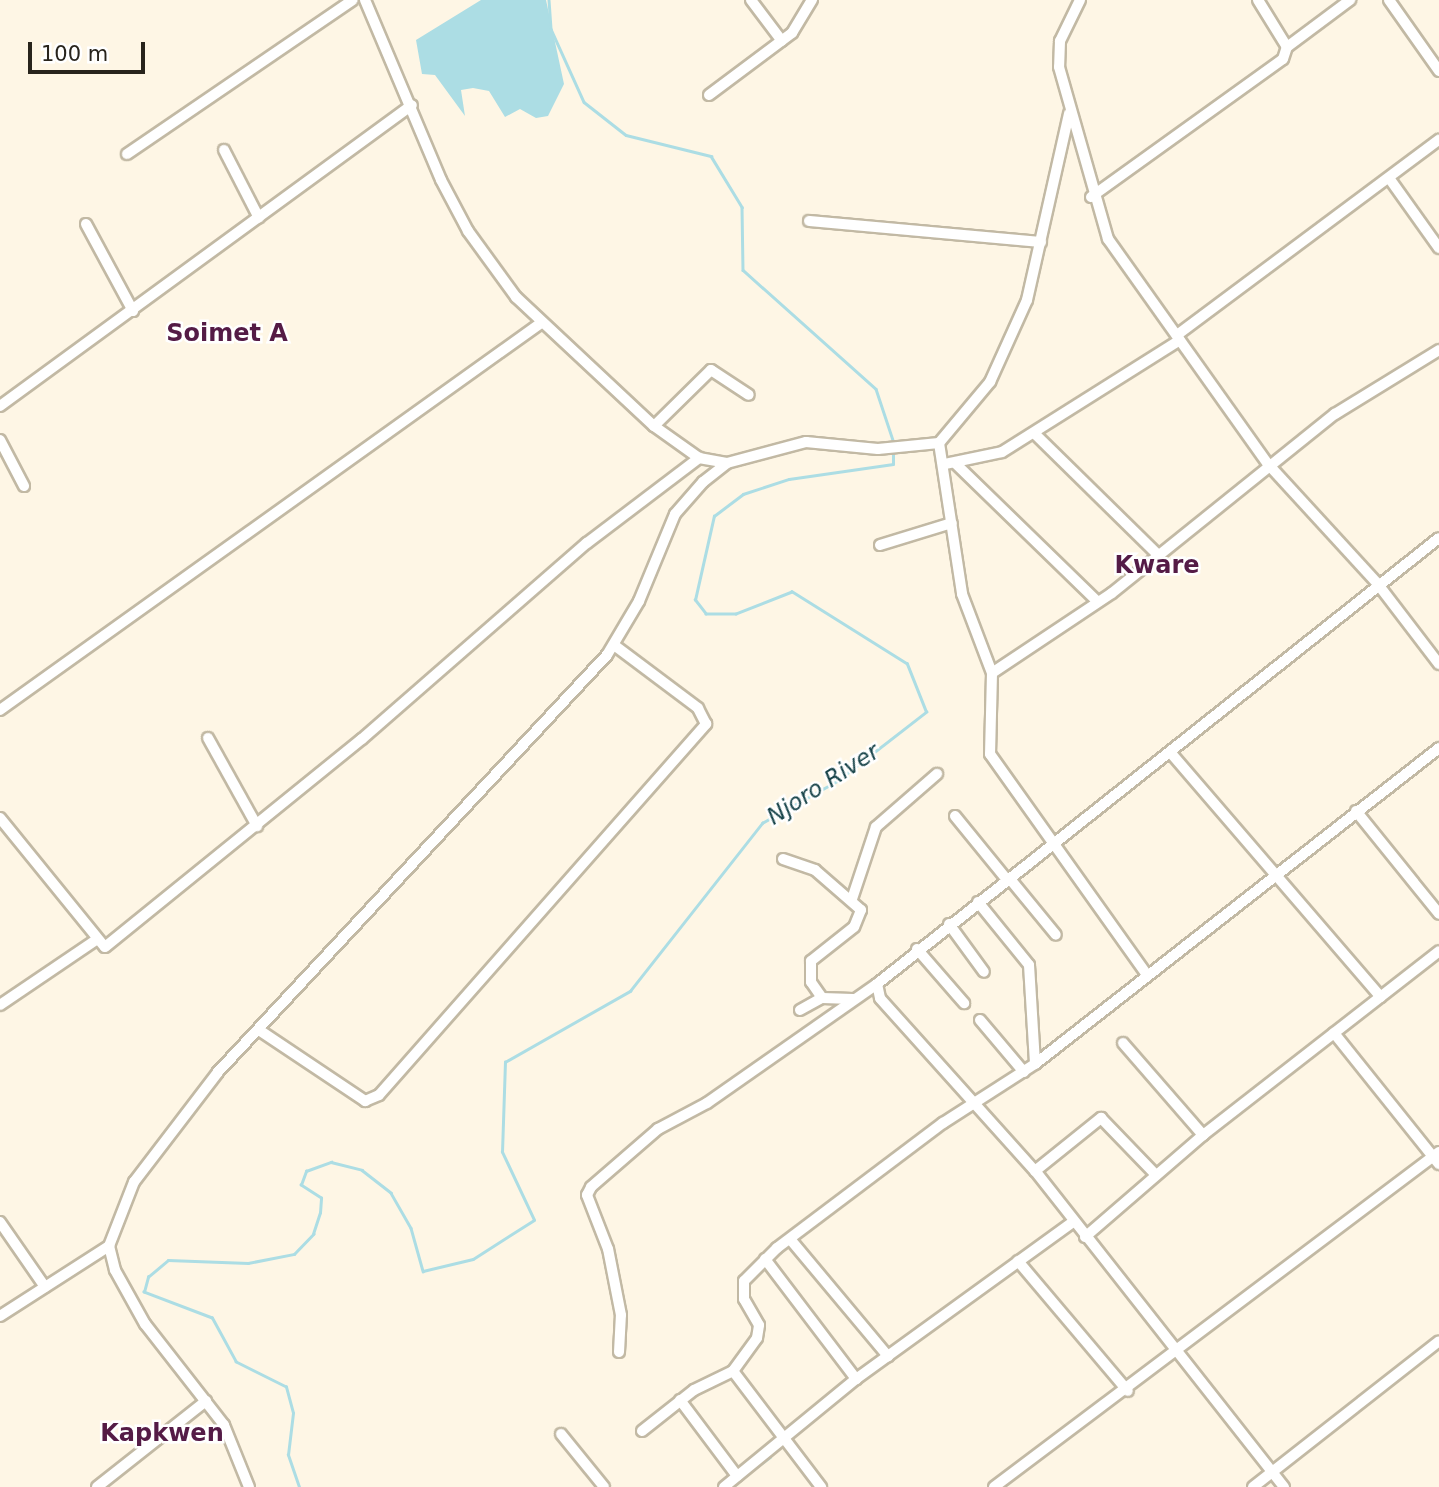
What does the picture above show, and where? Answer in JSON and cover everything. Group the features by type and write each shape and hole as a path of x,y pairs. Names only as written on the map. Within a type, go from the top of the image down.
{"street":[{"path":"127,154 353,0"},
{"path":"365,0 468,232 541,323 654,426 699,458 727,463 806,442 878,449 923,448 939,443 990,382 1027,300 1069,114"},
{"path":"751,0 782,41"},
{"path":"709,95 782,41 812,0"},
{"path":"1080,0 1059,41 1069,114 1091,197 1108,239 1268,464 1377,583 1439,664"},
{"path":"1258,0 1287,47"},
{"path":"1091,197 1283,59 1287,47 1350,0"},
{"path":"1389,0 1439,71"},
{"path":"0,406 412,105"},
{"path":"951,464 1002,452 1179,337 1439,140"},
{"path":"224,149 259,218"},
{"path":"1389,178 1439,248"},
{"path":"809,221 1041,242"},
{"path":"86,224 133,311"},
{"path":"0,710 541,323"},
{"path":"992,673 1098,602 1158,556 1268,464 1439,350"},
{"path":"654,426 710,370 749,395"},
{"path":"1034,433 1158,556"},
{"path":"0,440 24,486"},
{"path":"939,443 951,464 1098,602"},
{"path":"0,818 96,940 105,947 257,826 587,543 699,458"},
{"path":"249,1487 237,1450 206,1401 135,1308 109,1246 119,1212 154,1149 259,1030 614,645 674,514 727,463"},
{"path":"951,464 952,523 962,594 992,673 990,754 1058,844 1148,976"},
{"path":"880,545 952,523"},
{"path":"619,1352 621,1315 608,1249 587,1195 591,1187 658,1129 707,1103 877,984 949,924 1058,844 1377,583 1439,538"},
{"path":"259,1030 365,1101 379,1095 706,724 698,708 614,645"},
{"path":"208,738 257,826"},
{"path":"642,1431 680,1400 733,1371 759,1333 741,1291 765,1259 975,1102 1035,1064 1274,873 1439,748"},
{"path":"1170,752 1381,997"},
{"path":"852,899 876,827 937,774"},
{"path":"1356,811 1439,914"},
{"path":"955,816 1056,935"},
{"path":"783,859 805,863 852,899 860,910 854,927 809,966 822,998"},
{"path":"978,902 1029,965 1035,1064"},
{"path":"949,924 985,971"},
{"path":"0,1005 96,940"},
{"path":"917,949 964,1003"},
{"path":"1085,1237 1203,1135 1439,951"},
{"path":"877,984 880,998 1035,1171 1284,1487"},
{"path":"800,1010 822,998 853,999"},
{"path":"980,1020 1024,1072"},
{"path":"994,1487 1128,1391 1176,1351 1437,1158 1334,1033"},
{"path":"1123,1043 1203,1135"},
{"path":"1035,1171 1101,1118 1155,1174"},
{"path":"0,1222 45,1287"},
{"path":"724,1487 856,1379 1073,1222"},
{"path":"790,1239 888,1356"},
{"path":"0,1316 109,1246"},
{"path":"765,1259 856,1379"},
{"path":"1018,1261 1128,1391"},
{"path":"1253,1487 1439,1341"},
{"path":"733,1371 821,1487"},
{"path":"680,1400 737,1476"},
{"path":"97,1487 206,1401"},
{"path":"561,1434 604,1487"}],"water":[{"path":"481,0 546,0 564,84 548,116 536,118 520,109 505,117 489,91 473,88 461,90 465,116 435,75 422,74 416,40"}],"waterway":[{"name":"Njoro River","path":"549,0 551,29 584,102 626,135 711,156 742,207 743,270 876,389 894,443"},
{"name":"Njoro River","path":"299,1487 288,1455 293,1413 286,1387 236,1362 212,1318 144,1292 148,1277 168,1260 248,1263 294,1254 313,1234 320,1213 321,1198 301,1185 306,1171 331,1162 362,1170 391,1193 411,1228 423,1271 473,1259 534,1220 502,1152 505,1062 630,991 762,823 837,781 926,712 907,664 792,592 736,614 706,614 695,600 714,516 743,494 789,479 893,464 893,449"},
{"path":"744,1476 770,1457"}],"district":[{"name":"Soimet A","path":"227,334"},
{"name":"Kware","path":"1157,566"},
{"name":"Kapkwen","path":"162,1434"}]}
